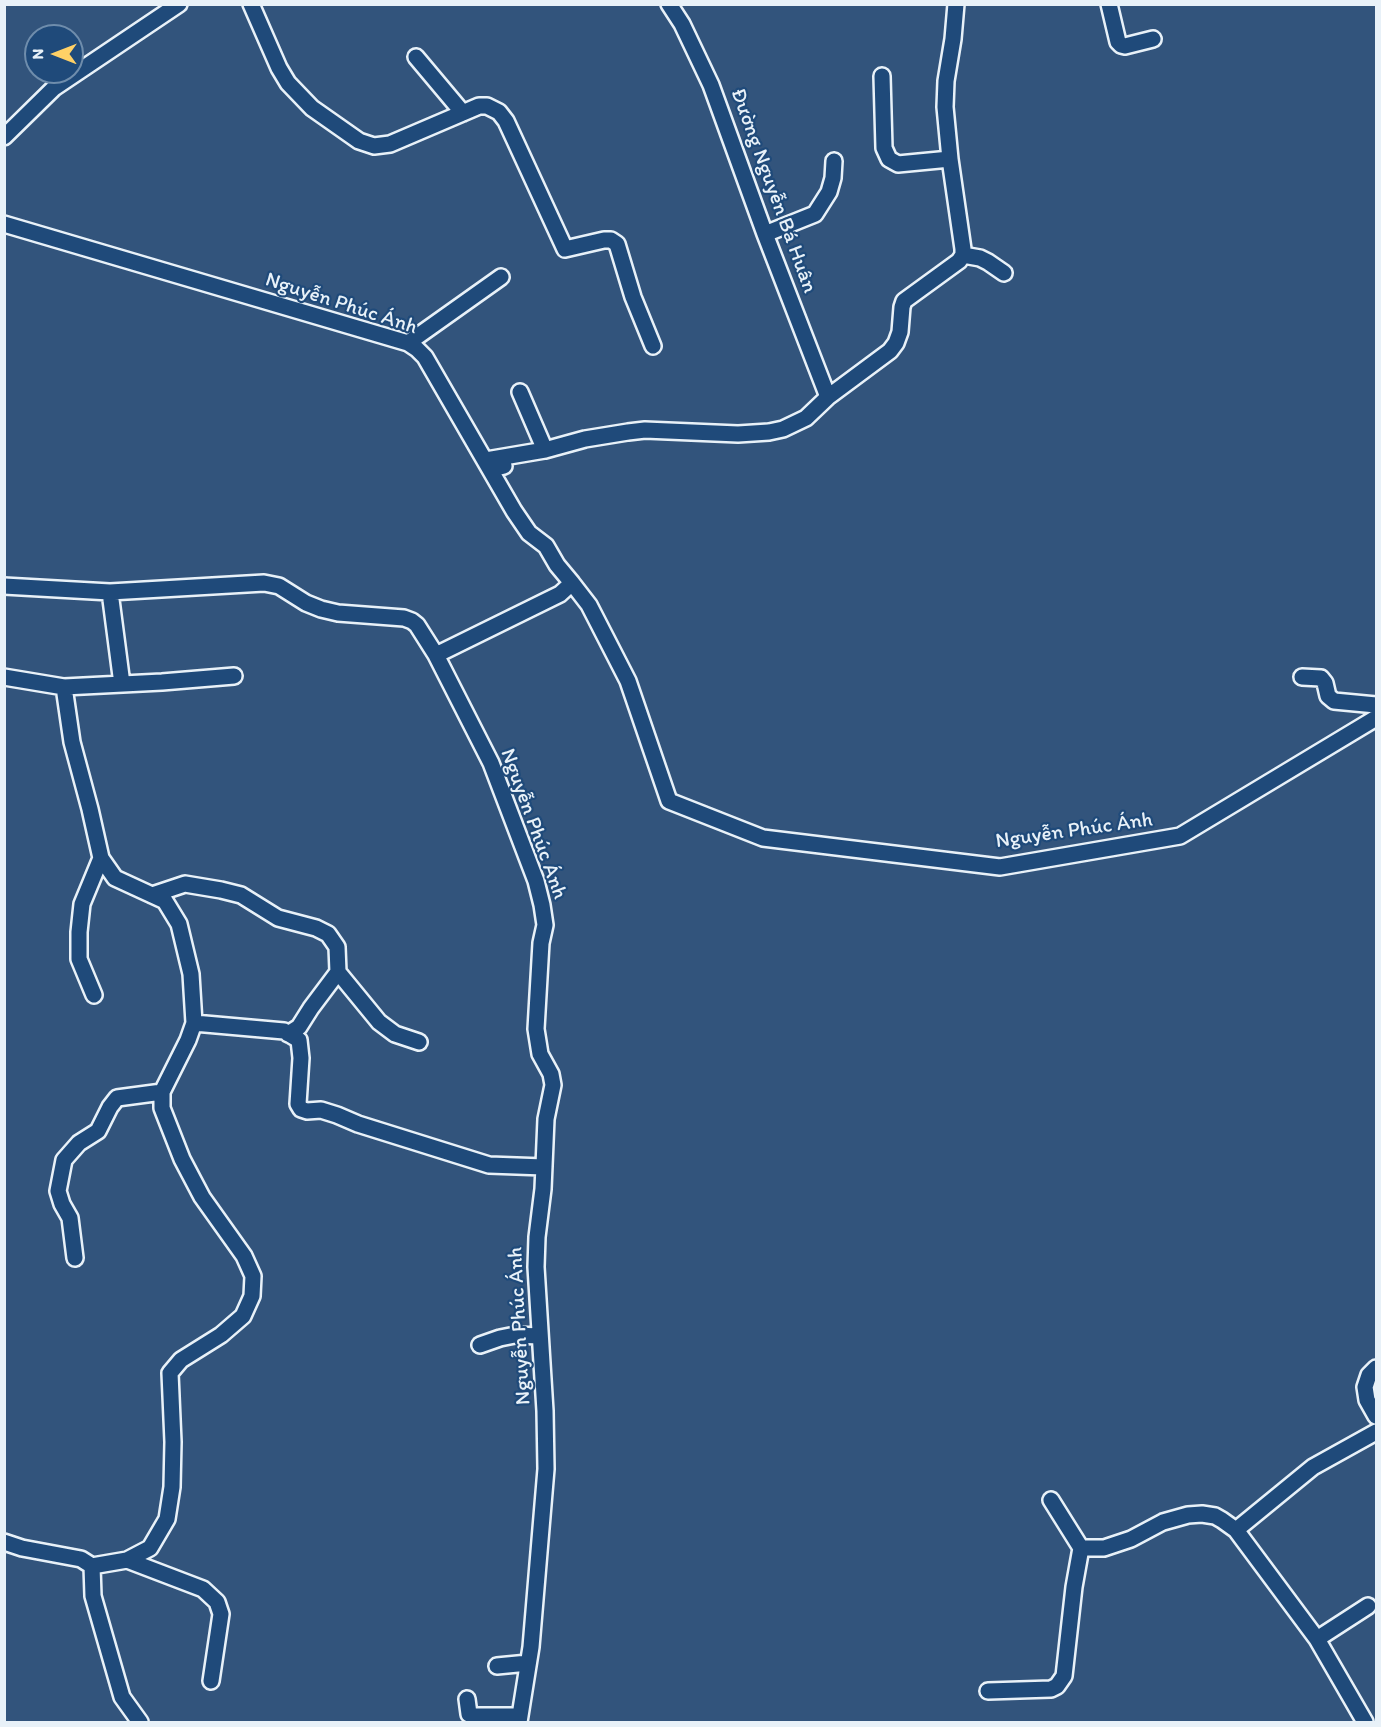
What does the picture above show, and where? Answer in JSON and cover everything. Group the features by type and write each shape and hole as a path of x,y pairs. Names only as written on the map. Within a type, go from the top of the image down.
{"street":[{"path":"4,137 54,88 132,35 159,11 179,4"},
{"path":"251,4 288,83 312,108 359,141 374,146 390,144 479,106 487,106 503,115 565,249 604,240 611,240 617,244 633,297 653,346"},
{"name":"Đường Nguyễn Bá Huân","path":"669,4 701,61 828,397"},
{"path":"486,460 545,450 604,435 645,430 738,434 783,429 807,418 828,397 890,351 900,332 904,301 959,261 963,255 950,159 945,96 956,4"},
{"path":"1109,4 1120,45 1125,46 1152,39"},
{"path":"416,57 463,113"},
{"path":"882,76 884,148 889,159 898,164 950,159"},
{"path":"765,234 815,214 830,192 834,161"},
{"name":"Nguyễn Phúc Ánh","path":"4,224 408,343 417,349 425,357 514,511 529,533 546,546 557,565 589,605 628,681 669,801 763,838 1000,867 1180,836 1377,718"},
{"path":"963,255 980,258 1004,273"},
{"path":"408,343 501,277"},
{"path":"520,392 545,450"},
{"path":"436,655 560,594 572,583"},
{"name":"Nguyễn Phúc Ánh","path":"4,586 110,592 273,584 321,609 338,613 395,616 412,621 436,655 491,763 536,881 542,905 545,925 541,943 536,1029 540,1054 551,1074 553,1085 546,1119 536,1279 545,1411 546,1469 528,1663 519,1720"},
{"path":"110,592 122,684"},
{"path":"4,677 64,687 234,676"},
{"path":"1302,677 1321,678 1325,683 1328,696 1334,701 1377,705"},
{"path":"4,1542 22,1548 81,1559 92,1566 127,1560 150,1548 167,1519 172,1487 170,1372 181,1360 221,1335 243,1316 252,1296 253,1276 244,1256 202,1197 182,1159 162,1108 162,1092 194,1023 191,974 179,924 165,901 115,878 101,858 72,742 64,687"},
{"path":"94,995 79,959 79,932 82,904 101,858"},
{"path":"152,895 185,884 241,895 278,918 316,928 328,934 337,947 338,972 379,1022 395,1034 419,1042"},
{"path":"288,1034 299,1027 338,972"},
{"path":"194,1023 285,1031 299,1040 301,1058 298,1104 301,1109 321,1110 489,1165 544,1167"},
{"path":"75,1258 70,1218 58,1191 64,1160 79,1143 98,1131 117,1098 162,1092"},
{"path":"480,1345 515,1335 540,1336"},
{"path":"1377,1368 1369,1375 1365,1387 1367,1400 1377,1416"},
{"path":"1236,1530 1313,1467 1377,1432"},
{"path":"988,1691 1051,1689 1057,1686 1064,1676 1074,1587 1081,1548 1051,1500"},
{"path":"1081,1548 1104,1548 1131,1539 1163,1522 1188,1515 1215,1516 1236,1530 1317,1639 1365,1722"},
{"path":"127,1560 203,1589 217,1602 221,1614 211,1681"},
{"path":"92,1566 93,1596 122,1697 140,1722"},
{"path":"1317,1639 1368,1606"},
{"path":"497,1666 528,1663"},
{"path":"467,1699 469,1714 519,1720"}]}
